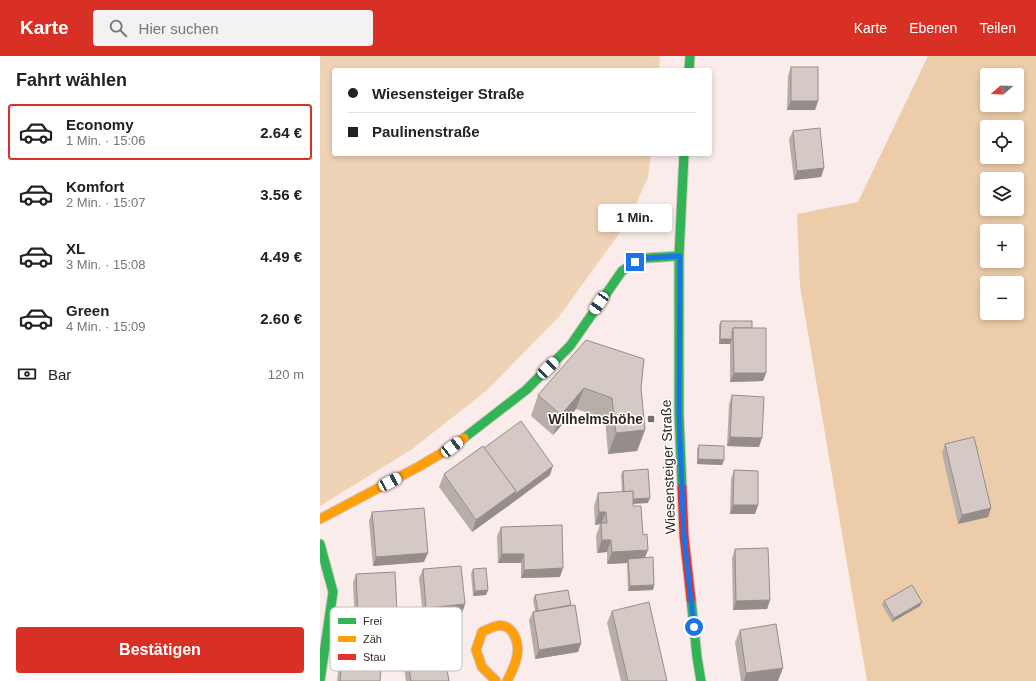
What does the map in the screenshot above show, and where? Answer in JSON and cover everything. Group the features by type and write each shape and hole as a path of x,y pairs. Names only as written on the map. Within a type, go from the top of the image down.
{"street":[{"path":"689,68 690,56"},
{"name":"Wiesensteiger Straße","path":"684,156 680,256 679,414 684,536 701,681"},
{"path":"320,519 418,467 452,447 526,390 570,346 622,271 635,262 646,258 680,256"},
{"path":"320,544 333,592 331,607"},
{"path":"320,681 330,613"},
{"path":"496,681 482,667 476,650 482,632 498,625 509,628 516,636 518,650 513,670 507,681"}],"shaded area":[{"path":"320,56 660,56 659,68 332,68 332,156 651,156 648,177 629,220 558,318 486,391 411,450 320,506"},
{"path":"928,56 1036,56 1036,681 867,681 800,286 797,214 858,202"}],"building":[{"path":"791,67 818,67 818,101 791,101"},
{"path":"820,128 824,168 797,171 793,131"},
{"path":"721,321 752,321 752,328 733,328 732,339 720,339"},
{"path":"733,328 766,328 766,373 734,373"},
{"path":"586,340 644,359 641,388 645,430 616,433 612,398 584,388 561,415 538,395"},
{"path":"732,395 764,397 762,438 730,437"},
{"path":"521,421 553,466 514,495 516,491 484,448"},
{"path":"974,437 991,508 962,515 945,444"},
{"path":"699,445 724,446 724,460 698,459"},
{"path":"483,446 516,491 476,520 444,474"},
{"path":"648,469 650,498 633,499 633,491 624,492 623,471"},
{"path":"734,470 758,471 758,505 733,505"},
{"path":"633,491 633,506 641,506 643,535 647,534 648,550 612,552 611,540 602,540 601,523 607,523 606,512 599,512 598,493"},
{"path":"424,508 428,553 376,557 372,512"},
{"path":"562,525 563,568 524,570 524,554 502,554 501,527"},
{"path":"768,548 770,600 736,601 735,549"},
{"path":"653,557 654,585 630,586 628,559"},
{"path":"461,566 465,604 426,607 423,569"},
{"path":"486,568 488,590 475,591 473,569"},
{"path":"395,572 397,607 358,607 356,574"},
{"path":"912,585 922,602 894,618 884,601"},
{"path":"568,590 571,605 538,611 535,595"},
{"path":"649,602 667,681 628,681 612,611"},
{"path":"575,605 581,643 539,650 533,612"},
{"path":"776,624 783,668 746,673 740,630"},
{"path":"341,671 381,671 380,681 340,681"},
{"path":"409,671 447,671 449,681 411,681"}],"traffic: fast":[{"path":"689,68 690,56"},
{"path":"682,488 679,414 679,256 684,156"},
{"path":"464,438 526,390 570,346 622,271 635,262 646,258 679,256"},
{"path":"320,544 333,592 331,607"},
{"path":"691,599 701,681"},
{"path":"320,681 330,613"}],"traffic: slow":[{"path":"320,519 418,467 452,447 464,438"},
{"path":"496,681 482,667 476,650 482,632 498,626 510,629 516,639 518,651 513,669 507,681"}],"traffic: jam":[{"path":"682,488 684,536 691,599"}],"place":[{"name":"Wilhelmshöhe","path":"651,419"}],"route":[{"path":"635,262 646,258 680,256 679,414 684,536 694,627"}]}
